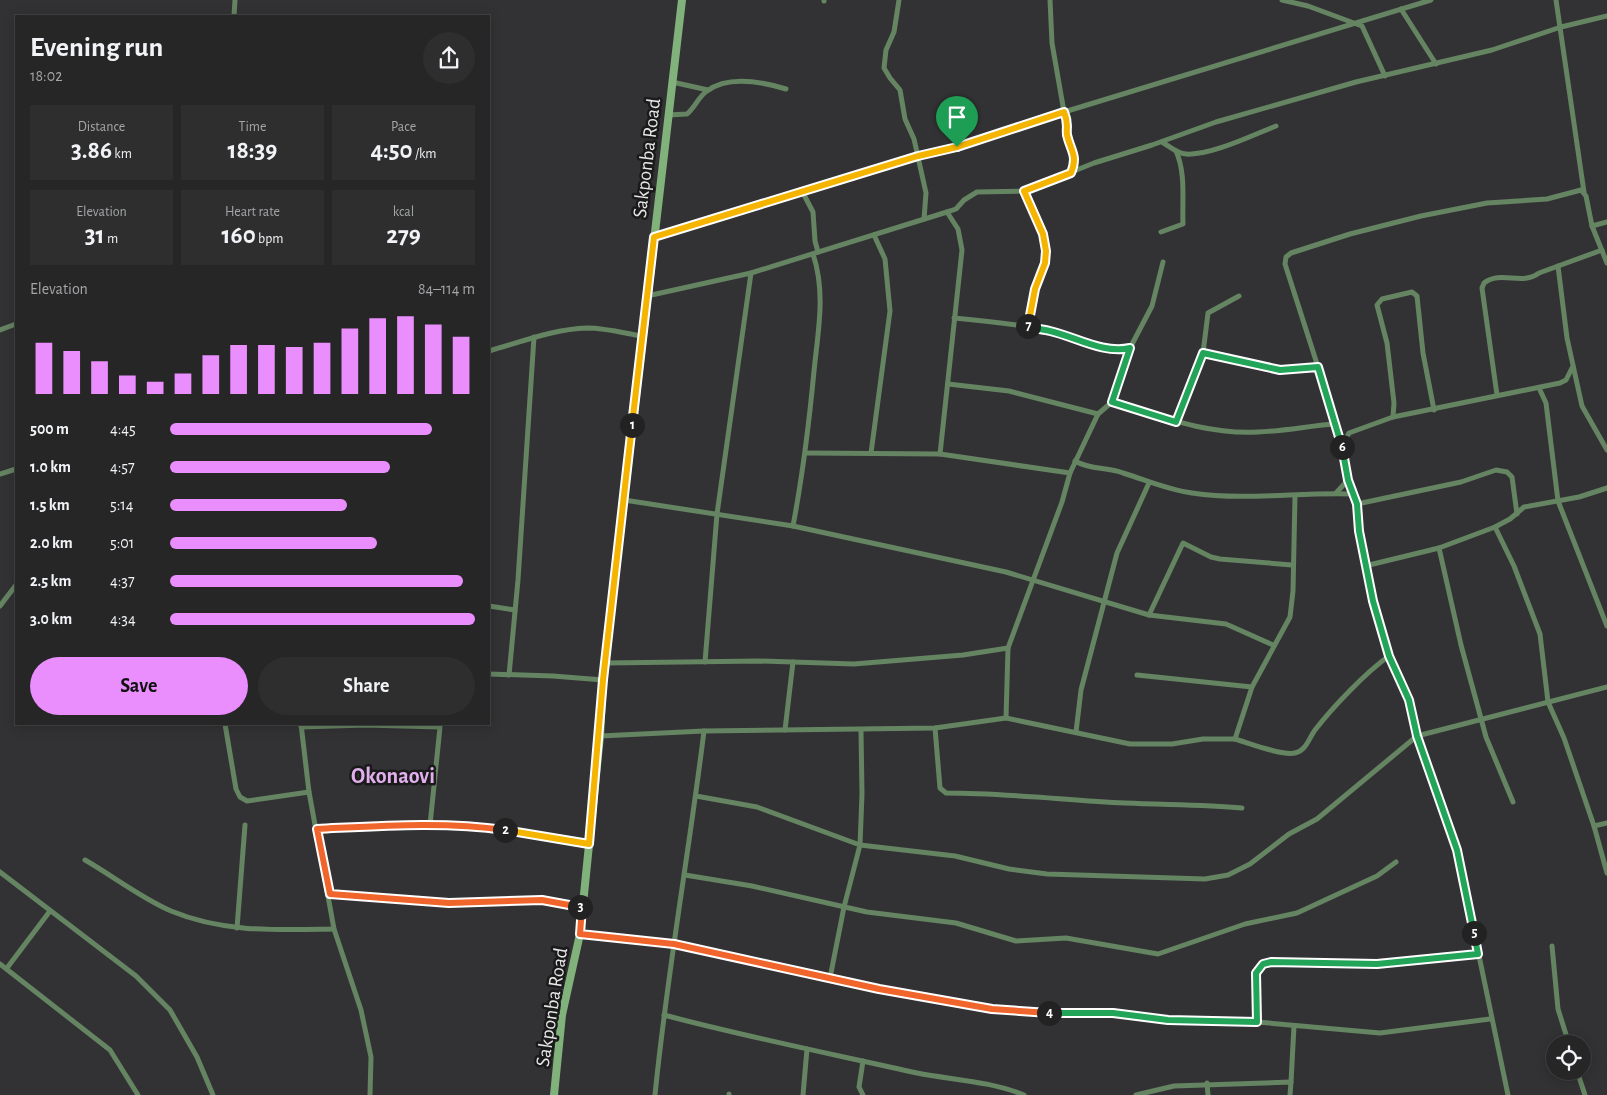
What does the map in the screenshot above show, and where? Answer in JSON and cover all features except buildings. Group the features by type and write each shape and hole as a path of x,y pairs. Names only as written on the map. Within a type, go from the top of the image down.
{"main road":[{"name":"Sakponba Road","path":"554,1095 562,1015 580,934 600,736 603,680 641,336 682,0"}],"street":[{"path":"234,15 235,0"},
{"path":"899,0 894,32 884,60 884,68 900,90 904,119 914,139 926,193 924,220"},
{"path":"1050,0 1052,43 1064,112 1069,124 1067,134 1075,159 1071,173"},
{"path":"1282,0 1357,22 1366,31 1385,76"},
{"path":"654,237 803,193 918,156 976,142 1064,112 1431,0"},
{"path":"1556,0 1584,192 1592,226 1607,263"},
{"path":"1401,9 1436,64"},
{"path":"647,296 751,273 924,220 956,209 964,200 977,192 1024,191 1094,163 1162,142 1216,122 1385,76 1492,50 1561,27 1607,16"},
{"path":"672,82 708,90 738,82 760,82 786,89"},
{"path":"668,116 687,114 708,90"},
{"path":"1162,142 1184,154 1198,153 1240,141 1276,126"},
{"path":"1161,232 1183,224 1182,179 1180,159 1176,150"},
{"path":"1508,1095 1490,1019 1457,850 1417,736 1409,700 1389,656 1365,566 1357,504 1348,480 1342,447 1318,367 1286,269 1286,257 1291,253 1350,234 1421,216 1487,203 1547,199 1578,190 1584,192"},
{"path":"1024,191 1043,234 1046,251 1045,263 1035,289 1028,327"},
{"path":"793,526 806,453 821,298 814,212 803,193"},
{"path":"940,454 962,250 958,229 947,212"},
{"path":"1592,226 1607,222"},
{"path":"871,453 890,311 885,259 874,235"},
{"path":"1497,395 1487,339 1482,288 1484,283 1496,277 1526,280 1602,250"},
{"path":"1006,718 1008,648 1062,502 1070,473 1098,414 1112,402 1130,348 1152,306 1163,262"},
{"path":"1558,266 1572,368 1579,387 1582,406 1607,450"},
{"path":"704,662 717,514 751,273"},
{"path":"1393,417 1387,343 1377,305 1382,299 1412,292 1417,296 1423,353 1434,410"},
{"path":"1176,422 1203,353 1208,313 1239,296"},
{"path":"954,318 1049,330 1095,345 1115,349 1130,348"},
{"path":"0,330 15,324"},
{"path":"490,351 534,337 590,328 641,336"},
{"path":"509,675 534,337"},
{"path":"1203,353 1280,370 1318,367"},
{"path":"1342,447 1349,433 1393,417 1539,388 1566,380 1572,368"},
{"path":"948,384 1009,391 1098,414"},
{"path":"1539,388 1546,403 1558,501 1607,626"},
{"path":"1112,402 1176,422 1220,430 1257,432 1334,424"},
{"path":"806,453 940,454 1070,473"},
{"path":"1075,461 1084,466 1121,472 1149,483 1192,493 1249,497 1352,494"},
{"path":"0,474 15,469"},
{"path":"1357,504 1461,482 1496,470 1508,472 1512,477 1517,514"},
{"path":"1336,494 1348,480"},
{"path":"1076,732 1081,690 1117,553 1149,483"},
{"path":"1365,566 1439,548 1495,527 1517,514 1524,507 1578,498 1607,488"},
{"path":"1235,739 1252,687 1273,645 1283,632 1290,617 1293,591 1292,565 1295,496"},
{"path":"624,500 793,526 1006,572 1149,614 1226,624 1273,645"},
{"path":"1495,527 1514,566 1540,634 1548,702 1564,738 1594,826 1607,874"},
{"path":"1149,614 1183,543 1211,557 1220,559 1292,565"},
{"path":"1439,548 1461,645 1488,743 1513,802"},
{"path":"0,606 15,586"},
{"path":"490,606 515,610"},
{"path":"606,663 793,662 854,664 963,655 1008,648"},
{"path":"600,736 704,731 935,728 1006,718 1130,744 1172,744 1203,739 1235,739 1284,752 1299,752 1315,730 1374,666 1389,656"},
{"path":"785,730 793,662"},
{"path":"490,674 603,680"},
{"path":"1137,675 1252,687"},
{"path":"696,796 756,807 860,845 955,856 1009,869 1047,874 1205,879 1228,875 1250,864 1289,834 1316,820 1417,736 1607,687"},
{"path":"225,725 236,789 240,797 247,801 309,792"},
{"path":"370,1095 369,1048 360,1010 334,929 330,894 309,792 301,725 440,726 430,825"},
{"path":"935,728 940,788 946,793 1000,793 1125,803 1209,804 1242,808"},
{"path":"830,978 844,907 860,845 862,794 861,730"},
{"path":"655,1095 664,1015 704,731"},
{"path":"1594,826 1607,824"},
{"path":"237,928 245,825"},
{"path":"317,829 430,825 480,826 589,844"},
{"path":"85,860 170,910 199,921 237,928 271,930 334,929"},
{"path":"685,874 752,886 867,912 956,923 1016,941 1066,938 1158,954 1244,924 1297,913 1377,876 1396,862"},
{"path":"0,872 136,976 170,1010 197,1058 213,1095"},
{"path":"330,894 449,903 542,900 582,907"},
{"path":"7,968 50,910"},
{"path":"580,934 674,944 830,978 992,1009 1071,1014 1113,1013 1168,1020 1257,1022 1380,1034 1490,1019"},
{"path":"1552,946 1558,1009 1566,1035"},
{"path":"1257,1022 1256,973 1263,964 1271,962 1377,964 1478,954"},
{"path":"0,964 110,1050 138,1095"},
{"path":"664,1015 806,1049 1006,1088 1024,1095"},
{"path":"1290,1095 1294,1026"},
{"path":"803,1095 806,1049"},
{"path":"863,1061 859,1087 863,1095"},
{"path":"1580,1080 1585,1095"},
{"path":"1138,1095 1174,1086 1207,1083 1291,1082"},
{"path":"1207,1083 1208,1095"}],"district":[{"name":"Okonaovi","path":"393,775"}],"route":[{"path":"1064,112 1069,124 1067,134 1075,159 1071,173 1024,191 1031,211 1043,234 1046,251 1045,263 1035,289 1028,327 1049,330 1095,345 1115,349 1130,348 1112,402 1176,422 1181,404 1191,386 1203,353 1280,370 1318,367 1342,447 1348,480 1357,504 1359,531 1373,601 1389,656 1409,700 1417,736 1457,850 1478,954 1377,964 1271,962 1263,964 1256,973 1257,1022 1168,1020 1113,1013 1071,1014 992,1009 879,989 674,944 580,934 582,907 542,900 449,903 330,894 317,829 372,826 480,826 589,844 600,736 603,680 641,336 654,237 761,206 918,156 957,147 1064,112"}]}
